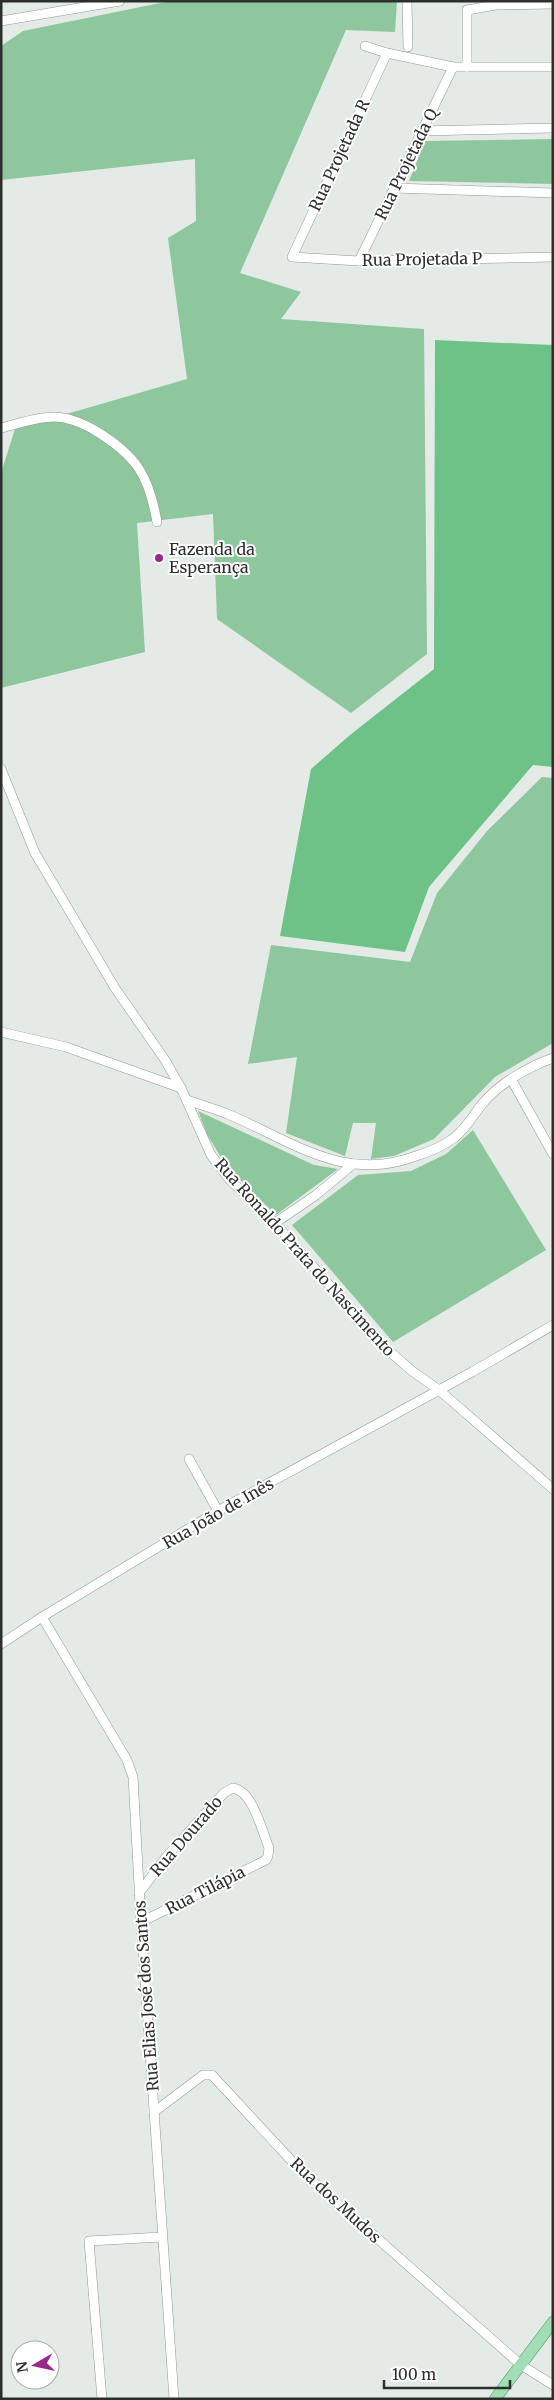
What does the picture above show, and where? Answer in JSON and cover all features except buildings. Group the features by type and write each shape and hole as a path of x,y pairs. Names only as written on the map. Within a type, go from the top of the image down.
{"main road":[{"path":"495,2399 553,2322"}],"street":[{"path":"3,22 120,1"},
{"path":"407,1 408,47"},
{"path":"496,5 506,1"},
{"path":"466,67 467,10 496,5 553,4"},
{"path":"365,46 387,54 453,67 553,67"},
{"name":"Rua Projetada R","path":"292,257 387,54"},
{"name":"Rua Projetada Q","path":"359,260 453,67"},
{"path":"421,131 553,128"},
{"path":"394,188 553,193"},
{"name":"Rua Projetada P","path":"292,257 359,260 553,257"},
{"path":"1,428 56,417 75,421 112,441 138,465 145,476 153,499 157,522"},
{"name":"Rua Ronaldo Prata do Nascimento","path":"1,768 26,836 48,877 114,988 166,1060 181,1088 198,1129 217,1163 229,1179 275,1223 379,1342 412,1371 439,1390 553,1489"},
{"path":"1,1032 31,1038 88,1054 181,1088"},
{"path":"186,1100 230,1115 306,1151 352,1165 383,1165 399,1162 441,1146 468,1124 488,1098 512,1079 553,1058"},
{"path":"512,1079 553,1154"},
{"path":"275,1223 316,1195 352,1165"},
{"name":"Rua João de Inês","path":"1,1644 42,1617 218,1511 303,1466 553,1325"},
{"path":"189,1459 218,1511"},
{"name":"Rua Elias José dos Santos","path":"42,1617 131,1769 133,1777 139,1893 174,2399"},
{"name":"Rua Dourado","path":"139,1893 168,1856 224,1793 229,1789 239,1789"},
{"name":"Rua Tilápia","path":"141,1922 266,1860 268,1848 250,1801 239,1789"},
{"name":"Rua dos Mudos","path":"154,2112 203,2075 212,2075 302,2172 521,2365 553,2385"},
{"path":"102,2399 89,2241 162,2237"}],"green space":[{"path":"170,1 397,1 395,32 346,30 240,273 301,292 281,319 424,329 427,654 351,713 217,619 213,514 137,523 145,652 1,688 1,473 15,429 187,379 168,238 196,221 195,159 1,180 1,46 23,31"},
{"path":"553,139 553,184 409,181 425,141"},
{"path":"435,340 553,345 553,767 533,765 429,887 405,952 280,936 311,769 350,735 434,669"},
{"path":"542,777 553,778 553,1043 495,1077 434,1139 394,1156 371,1159 376,1123 353,1123 345,1156 286,1133 297,1057 248,1064 271,945 410,962 437,893 487,831"},
{"path":"198,1111 314,1165 338,1169 276,1215 226,1166 207,1134"},
{"path":"473,1130 546,1250 393,1342 292,1225 358,1175 411,1171 446,1154"}],"place":[{"name":"Fazenda da Esperança","path":"159,558"}]}
